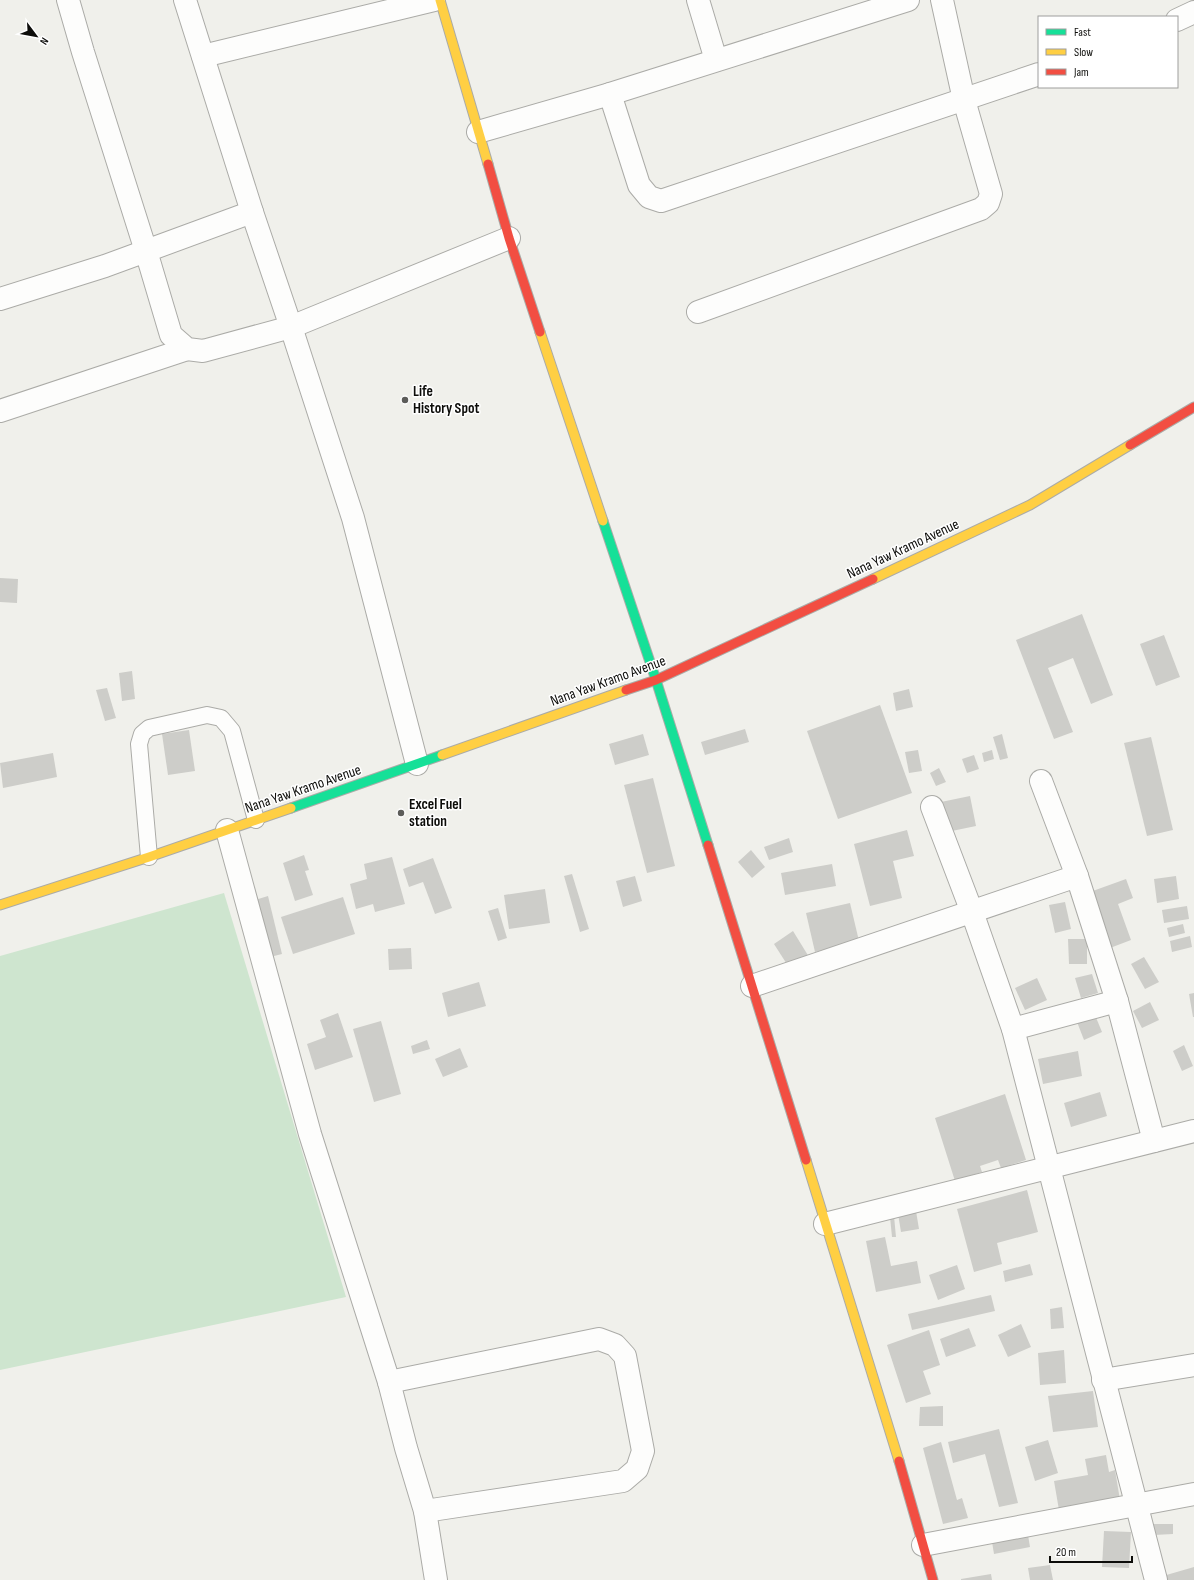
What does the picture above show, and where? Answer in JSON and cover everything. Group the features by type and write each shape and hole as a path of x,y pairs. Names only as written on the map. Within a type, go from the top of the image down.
{"street":[{"path":"68,0 171,336 187,349"},
{"path":"185,0 252,212 353,518 417,764"},
{"path":"203,56 434,0"},
{"path":"440,0 509,238 656,680 901,1467 933,1580"},
{"path":"698,0 716,60"},
{"path":"478,132 610,94 908,0"},
{"path":"698,312 981,209 988,203 991,194 964,100 942,0"},
{"path":"1178,20 1194,12"},
{"path":"610,94 639,185 649,196 661,201 1038,74"},
{"path":"0,299 105,266 252,212"},
{"path":"0,411 187,349 204,351 291,327 509,238"},
{"name":"Nana Yaw Kramo Avenue","path":"0,905 149,858 656,680 1030,505 1194,407"},
{"path":"1042,781 1077,876 1117,1001 1154,1141"},
{"path":"932,807 972,912 1013,1029 1135,1505 1156,1580"},
{"path":"226,830 310,1134 389,1382 406,1448 425,1511 436,1580"},
{"path":"752,986 1077,876"},
{"path":"1013,1029 1117,1001"},
{"path":"826,1224 1194,1131"},
{"path":"389,1382 599,1339 615,1345 625,1356 643,1451 637,1469 623,1481 425,1511"},
{"path":"1103,1380 1194,1365"},
{"path":"923,1545 1194,1494"}],"lane":[{"path":"149,858 139,744 142,734 149,728 207,715 221,718 232,731 256,820"}],"green space":[{"path":"224,893 346,1297 0,1370 0,956"}],"building":[{"path":"0,578 18,579 17,603 0,602"},
{"path":"1082,614 1113,695 1091,704 1073,658 1048,668 1073,732 1054,739 1016,640"},
{"path":"1164,635 1180,677 1156,686 1140,644"},
{"path":"132,671 135,699 122,701 119,673"},
{"path":"107,688 116,718 105,721 96,690"},
{"path":"909,689 913,707 896,711 893,693"},
{"path":"880,705 912,793 838,819 807,731"},
{"path":"745,729 749,742 705,755 701,742"},
{"path":"189,730 195,771 168,775 162,734"},
{"path":"643,734 649,755 615,765 609,744"},
{"path":"1002,734 1008,758 1000,760 993,737"},
{"path":"1151,737 1173,830 1147,836 1124,743"},
{"path":"918,750 922,771 909,773 905,752"},
{"path":"992,750 994,759 984,762 982,753"},
{"path":"53,753 57,777 3,788 0,763"},
{"path":"974,755 979,769 967,773 962,759"},
{"path":"939,768 946,782 936,786 930,773"},
{"path":"653,778 675,866 647,873 624,785"},
{"path":"970,796 976,826 947,832 941,802"},
{"path":"907,830 914,856 893,861 902,898 870,906 854,844"},
{"path":"789,838 793,852 769,860 764,847"},
{"path":"751,850 765,867 752,878 738,862"},
{"path":"304,855 309,870 305,871 313,895 295,901 283,863"},
{"path":"392,857 405,904 375,912 373,904 356,909 350,884 367,879 364,864"},
{"path":"433,858 452,908 435,914 423,882 409,887 403,869"},
{"path":"832,864 836,886 785,895 781,873"},
{"path":"572,874 589,929 580,932 564,876"},
{"path":"635,876 642,901 623,907 616,881"},
{"path":"1176,876 1179,899 1157,903 1154,879"},
{"path":"1126,879 1133,898 1118,904 1131,940 1110,948 1090,892"},
{"path":"545,889 550,923 509,929 504,895"},
{"path":"268,896 282,954 270,957 255,900"},
{"path":"343,897 355,934 293,954 281,917"},
{"path":"1065,902 1071,929 1055,933 1049,905"},
{"path":"850,903 859,941 815,952 806,913"},
{"path":"1187,906 1189,919 1164,923 1162,910"},
{"path":"498,908 507,938 498,941 488,911"},
{"path":"1183,924 1185,933 1169,937 1167,928"},
{"path":"793,931 809,957 790,969 774,944"},
{"path":"1190,936 1192,947 1172,952 1170,941"},
{"path":"1068,939 1087,939 1087,964 1069,964"},
{"path":"411,948 412,969 389,970 388,949"},
{"path":"1144,957 1159,982 1145,989 1131,964"},
{"path":"1092,974 1098,993 1081,998 1075,978"},
{"path":"1037,978 1047,1000 1025,1010 1015,988"},
{"path":"479,982 486,1006 448,1017 442,993"},
{"path":"1194,993 1194,1017 1193,1017 1189,994"},
{"path":"1150,1002 1159,1020 1142,1028 1133,1011"},
{"path":"338,1013 353,1057 315,1070 307,1044 326,1037 320,1020"},
{"path":"1095,1015 1102,1032 1084,1040 1077,1022"},
{"path":"381,1021 401,1094 374,1102 353,1029"},
{"path":"427,1040 430,1049 413,1054 411,1046"},
{"path":"1184,1045 1193,1066 1182,1071 1173,1051"},
{"path":"460,1048 468,1067 443,1077 435,1059"},
{"path":"1078,1051 1082,1076 1043,1084 1038,1059"},
{"path":"1100,1092 1107,1116 1071,1127 1064,1103"},
{"path":"1005,1094 1026,1160 1001,1168 998,1160 980,1166 982,1172 955,1181 935,1118"},
{"path":"1027,1190 1038,1232 997,1243 1002,1264 974,1272 957,1209"},
{"path":"916,1211 919,1229 901,1232 898,1214"},
{"path":"894,1216 896,1237 892,1237 890,1217"},
{"path":"885,1237 891,1266 917,1261 921,1283 876,1292 866,1241"},
{"path":"1030,1264 1033,1275 1005,1282 1003,1271"},
{"path":"957,1265 965,1289 938,1300 929,1275"},
{"path":"991,1295 995,1311 912,1330 908,1314"},
{"path":"1062,1307 1064,1328 1051,1329 1050,1309"},
{"path":"1021,1324 1031,1347 1008,1357 998,1335"},
{"path":"969,1328 976,1346 946,1357 940,1339"},
{"path":"929,1330 940,1365 923,1371 931,1394 906,1403 887,1345"},
{"path":"1064,1350 1066,1383 1040,1385 1038,1353"},
{"path":"1093,1391 1098,1427 1053,1432 1048,1396"},
{"path":"943,1406 943,1426 919,1426 920,1407"},
{"path":"999,1429 1018,1503 999,1507 985,1454 953,1463 948,1442"},
{"path":"1048,1440 1058,1473 1035,1481 1025,1447"},
{"path":"941,1442 957,1500 962,1498 968,1518 943,1524 923,1448"},
{"path":"1106,1455 1109,1472 1115,1470 1120,1500 1059,1510 1054,1481 1088,1475 1085,1459"},
{"path":"1154,1524 1173,1524 1173,1534 1154,1535"},
{"path":"1104,1531 1131,1532 1129,1568 1102,1567"},
{"path":"1028,1535 1030,1547 994,1554 992,1542"},
{"path":"1050,1565 1053,1580 1030,1580 1028,1568"},
{"path":"1194,1567 1194,1580 1165,1580 1163,1576"},
{"path":"991,1574 992,1580 961,1580 961,1579"}],"traffic: fast":[{"path":"603,521 656,680 708,845"},
{"path":"291,808 442,755"}],"traffic: slow":[{"path":"440,0 488,164"},
{"path":"540,332 603,521"},
{"path":"873,579 1030,505 1130,445"},
{"path":"442,755 626,690"},
{"path":"0,905 149,857 291,808"},
{"path":"806,1160 899,1461"}],"traffic: jam":[{"path":"488,164 509,238 540,332"},
{"path":"1130,445 1194,407"},
{"path":"626,690 656,680 873,579"},
{"path":"708,845 806,1160"},
{"path":"899,1461 933,1580"}],"place":[{"name":"Life History Spot","path":"405,400"},
{"name":"Excel Fuel station","path":"401,813"}]}
